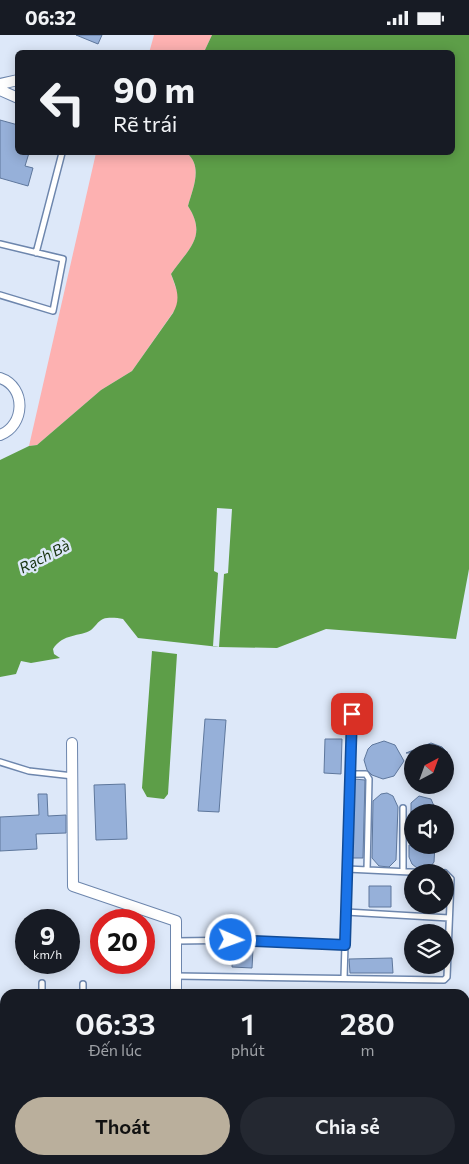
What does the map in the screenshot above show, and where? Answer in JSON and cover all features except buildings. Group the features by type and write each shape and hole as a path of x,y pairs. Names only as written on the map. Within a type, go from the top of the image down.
{"street":[{"path":"0,84 15,82"},
{"path":"0,89 15,96"},
{"path":"0,378 14,387 20,399 20,411 16,424 6,433 0,435"},
{"path":"72,743 73,887 176,921 176,989"}],"lane":[{"path":"36,253 61,155"},
{"path":"0,245 63,259 53,311 0,295"},
{"path":"344,978 352,714"},
{"path":"0,762 29,771 73,776"},
{"path":"350,774 366,774 369,779 367,870"},
{"path":"347,869 403,871 403,808"},
{"path":"346,912 449,917"},
{"path":"176,976 444,980 447,977 449,914"},
{"path":"176,941 251,940 345,945"},
{"path":"42,983 42,989"},
{"path":"83,984 83,989"}],"shaded area":[{"path":"154,35 212,35 205,50 150,50"},
{"path":"96,155 189,155 195,165 196,171 188,206 194,217 196,235 189,250 171,274 179,297 179,304 132,371 101,390 37,445 29,446"}],"water":[{"name":"Rạch Bà","path":"212,35 469,35 469,569 456,639 326,629 277,648 219,647 138,638 123,619 108,618 101,620 91,630 62,640 57,644 53,649 54,654 60,658 31,663 21,661 16,674 0,677 0,460 29,446 37,445 101,390 132,371 173,313 177,303 177,294 171,274 189,250 196,235 194,217 188,206 196,171 195,165 189,155 455,155 455,50 205,50"},
{"path":"152,651 177,654 168,794 164,799 147,797 142,788"}],"pier":[{"path":"217,508 232,509 228,573 224,574 219,647 213,646 218,573 214,571"}],"route":[{"path":"231,940 345,945 352,714"}]}
